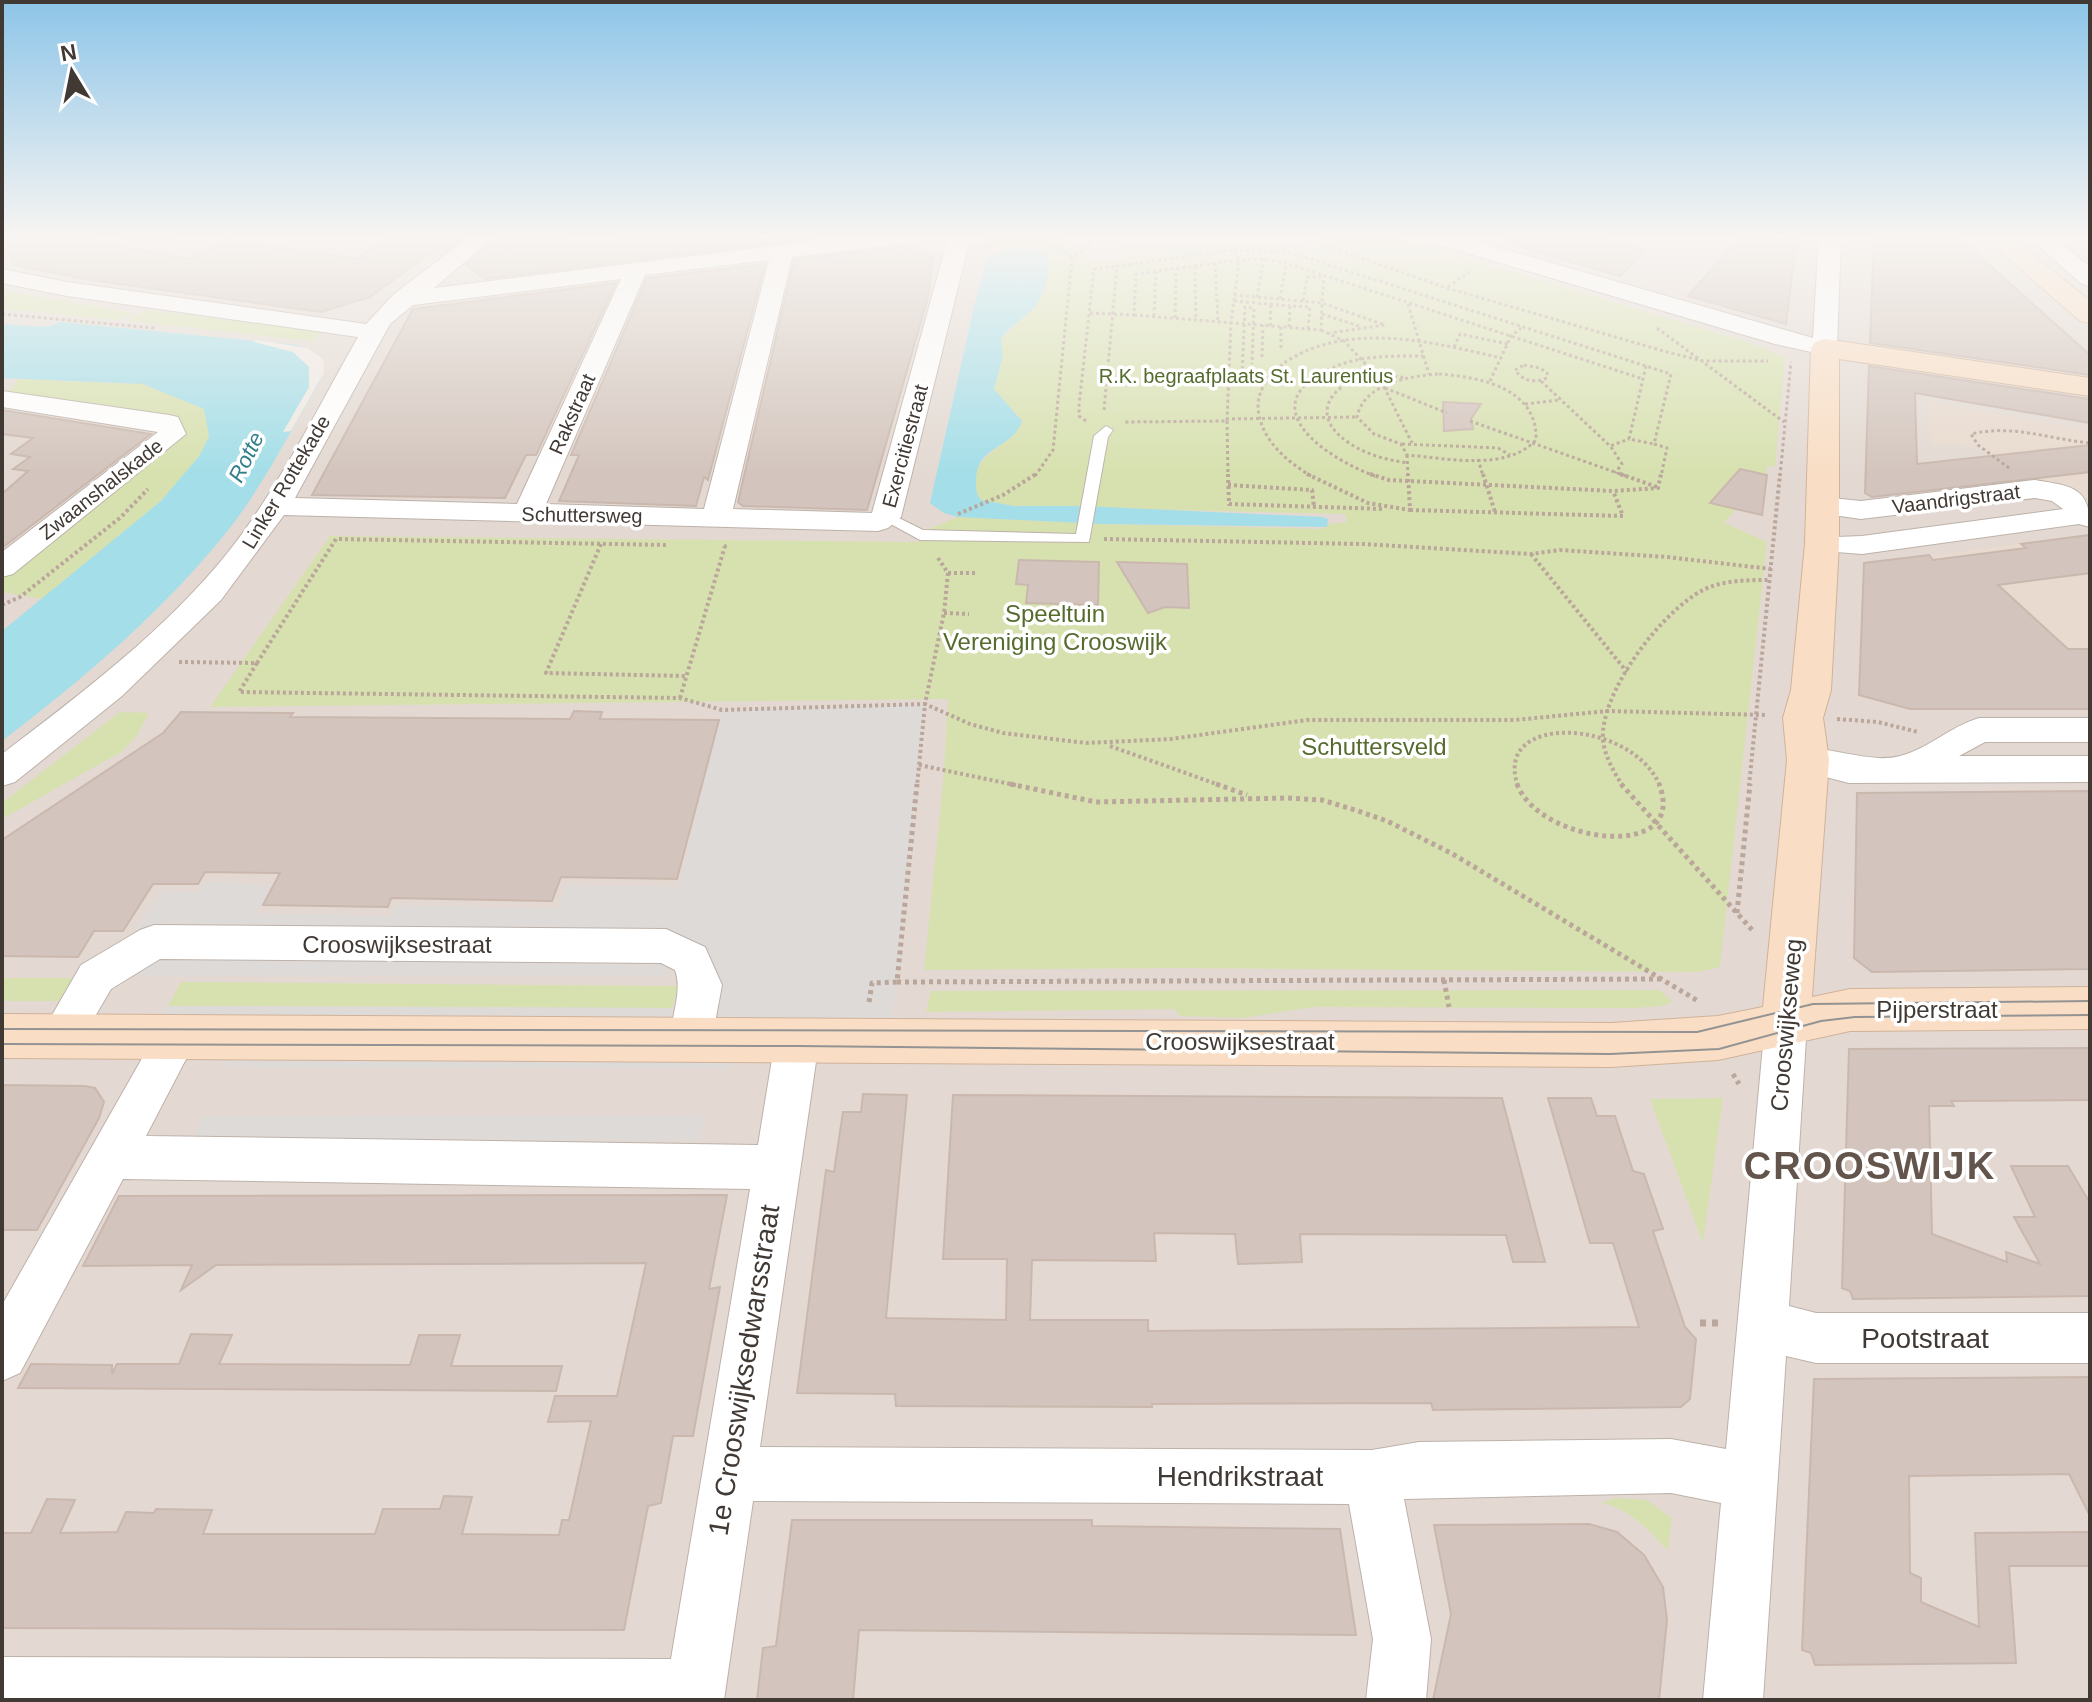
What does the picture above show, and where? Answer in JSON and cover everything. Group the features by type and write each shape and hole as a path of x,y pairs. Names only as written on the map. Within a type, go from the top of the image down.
{"street":[{"path":"247,314 372,332"},
{"name":"Linker Rottekade","path":"2,773 110,688 210,593 276,506 372,332 388,314"},
{"name":"Rakstraat","path":"527,514 616,314"},
{"path":"713,532 767,314"},
{"name":"Exercitiestraat","path":"886,517 940,314"},
{"path":"1699,314 1825,348 2090,387"},
{"path":"1825,348 1826,314"},
{"name":"Crooswijkseweg","path":"1733,1700 1808,760 1802,716 1803,704 1811,690 1822,544 1825,348"},
{"name":"Zwaanshalskade","path":"2,399 169,423 172,434 2,567"},
{"name":"Vaandrigstraat","path":"1822,506 1861,510 2035,489 2055,492 2070,499 2085,516 1862,545 1822,544"},
{"name":"Schuttersweg","path":"276,506 527,514 713,532 878,522 886,517"},
{"path":"1904,770 1953,741 1979,730 2090,730"},
{"path":"1808,760 1849,770 2090,769"},
{"name":"Crooswijksestraat","path":"61,1036 96,977 154,942 179,942 666,946 691,959 701,985 691,1039"},
{"name":"Pijperstraat","path":"1789,999 1850,1010 2090,1008"},
{"name":"Crooswijksestraat","path":"2,1036 1611,1045 1718,1038 1789,999"},
{"path":"2,1355 21,1287 111,1157 176,1038"},
{"name":"1e Crooswijksedwarsstraat","path":"692,1696 797,1041"},
{"path":"111,1157 776,1167"},
{"name":"Pootstraat","path":"1761,1325 1816,1338 2090,1338"},
{"name":"Hendrikstraat","path":"728,1474 1372,1477 1419,1469 1671,1466 1749,1481"},
{"path":"1372,1477 1402,1639 1396,1700"},
{"path":"2,1687 123,1694 692,1696"}],"lane":[{"path":"886,517 920,535 1085,532 1105,426"}],"path":[{"path":"944,520 1003,495 1035,476 1053,450 1066,314"},
{"path":"1090,314 1079,416 1085,421 1105,426 1259,418 1357,417 1374,434 1401,444 1498,448 1510,456"},
{"path":"1105,426 1112,314"},
{"path":"1121,314 1321,330 1344,341 1374,373"},
{"path":"1196,314 1196,320"},
{"path":"1218,314 1218,322"},
{"path":"1232,314 1226,420 1229,504 1623,516 1613,491"},
{"path":"1242,375 1244,314"},
{"path":"1252,364 1253,314"},
{"path":"1270,326 1271,314"},
{"path":"1289,327 1290,314"},
{"path":"1308,329 1309,314"},
{"path":"1321,330 1322,314"},
{"path":"1323,314 1364,328"},
{"path":"1330,333 1385,325 1355,314"},
{"path":"1411,314 1430,375"},
{"path":"1444,314 1643,379"},
{"path":"1483,314 1671,374 1654,444"},
{"path":"1538,314 1703,361 1776,361"},
{"path":"1638,314 1785,423"},
{"path":"1262,357 1263,325"},
{"path":"1281,327 1281,349"},
{"path":"1490,381 1511,336 1522,327"},
{"path":"1454,347 1460,334 1508,344"},
{"path":"1410,510 1372,504 1315,479 1273,445 1259,418 1259,394 1271,373 1296,357 1344,341 1418,339 1501,358"},
{"path":"1737,913 1791,361 1825,348"},
{"path":"1423,356 1360,358 1331,368 1310,381 1297,398 1298,418 1320,449 1343,464 1370,475 1410,482 1613,491 1658,488"},
{"path":"1541,381 1548,375 1540,368 1524,365 1515,370 1517,376 1525,380 1541,381 1610,446 1621,458 1622,464 1615,473"},
{"path":"1610,446 1629,439 1646,366"},
{"path":"1408,463 1383,459 1358,448 1338,433 1327,418 1328,399 1333,391 1353,378 1374,373 1415,378"},
{"path":"1357,417 1358,405 1363,399 1384,387 1415,378 1430,375 1490,381 1525,404 1537,426 1534,445"},
{"path":"1384,387 1447,413"},
{"path":"1384,387 1412,443"},
{"path":"1525,404 1560,400"},
{"path":"1470,421 1658,488"},
{"path":"2035,489 1978,445 1971,434 2007,427 2033,429 2067,442 2090,443"},
{"path":"1629,439 1667,448 1658,488"},
{"path":"1401,444 1407,455 1410,510"},
{"path":"1407,455 1478,459 1510,456 1534,445"},
{"path":"1478,459 1495,512"},
{"path":"1228,485 1312,490 1314,507"},
{"path":"680,698 725,546 713,532"},
{"path":"1085,532 1469,548 1531,554 1560,550 1667,557 1771,569"},
{"path":"897,982 925,704 944,613 948,573 942,562 918,539 920,535"},
{"path":"679,545 336,539 239,692 680,698 722,710 925,704 977,726 1015,735 1105,744 1198,736 1280,721 1502,720 1607,711 1802,716 1878,722 1953,741"},
{"path":"601,544 546,673 686,676"},
{"path":"1531,554 1627,672"},
{"path":"948,573 975,573"},
{"path":"1770,580 1744,580 1705,589 1681,604 1662,623 1627,672 1607,711 1603,738 1611,766 1621,784 1737,913 1789,999"},
{"path":"944,613 969,614"},
{"path":"212,663 257,663"},
{"path":"1569,731 1603,738 1636,754 1652,769 1662,786 1665,803 1656,822 1646,830 1627,837 1604,839 1577,834 1551,823 1531,807 1518,789 1512,771 1516,754 1528,741 1547,733 1569,731"},
{"path":"1105,744 1252,797"},
{"path":"919,765 1096,802 1252,797 1322,800 1387,821 1451,853 1705,1006"},
{"path":"864,1039 872,983 1661,979"},
{"path":"1444,980 1450,1013"}],"shaded area":[{"path":"2,314 2090,314 2090,1700 2,1700"},
{"path":"1927,402 2090,430 2090,507 2085,502 2026,486 1976,446 1932,445"},
{"path":"2090,534 2090,695 1919,557"},
{"path":"925,704 892,1023 705,1023 666,946 667,976 137,976 163,942 128,941 164,890 196,893 208,881 273,886 256,913 389,916 397,905 559,909 566,885 679,887 722,710"},
{"path":"168,1006 672,1008 672,1018 161,1016"},
{"path":"230,1059 733,1061 731,1069 226,1067"},
{"path":"705,1115 700,1140 191,1141 204,1116"}],"green space":[{"path":"59,314 131,314 117,320"},
{"path":"138,314 185,314 325,330 312,341 128,321"},
{"name":"Schuttersveld","path":"1027,314 1655,314 1754,344 1785,358 1775,467 1767,466 1762,515 1736,509 1724,523 1767,542 1720,967 1699,972 1176,968 924,970 944,773 948,699 210,707 330,536 918,542 926,530 958,517 1322,529 1329,524 1347,522 1345,514 1014,506 981,500 974,482 979,466 1022,421 994,389 1002,363 1001,339"},
{"path":"19,379 143,384 204,409 209,427 202,453 186,475 137,522 41,599 2,592 2,573 183,431 6,395"},
{"path":"120,712 149,713 136,737 121,752 2,819 2,803"},
{"path":"2,978 74,978 59,1001 2,1001"},
{"path":"181,982 678,986 672,1008 168,1006"},
{"path":"1659,990 1673,1001 1663,1006 1632,1008 1314,1007 1243,1018 1180,1016 1174,1009 926,1012 931,991"},
{"path":"1723,1098 1703,1243 1650,1099"},
{"path":"1615,1498 1647,1500 1672,1518 1668,1551 1630,1515 1601,1503"}],"water":[{"path":"972,314 1027,314 1001,339 1003,356 994,389 1022,421 1011,437 982,460 976,481 981,500 1014,506 1082,506 1328,519 1327,527 1102,524 958,517 944,513 930,503"},
{"name":"Rotte","path":"60,322 297,345 317,354 323,369 319,383 267,472 233,524 208,554 125,640 2,741 2,631 161,501 200,455 209,436 204,409 143,384 2,378 2,324 48,327"}],"pier":[{"path":"254,342 308,348 323,359 324,373 291,431 283,432 309,387 309,367 293,352"}],"building":[{"path":"410,314 601,314 536,455 526,455 505,498 312,495"},
{"path":"631,314 752,314 708,480 704,477 696,506 559,501 579,455 571,455"},
{"path":"781,314 923,314 867,510 743,506 738,502"},
{"path":"1752,314 1787,314 1786,324"},
{"path":"1871,314 2045,314 2090,355 2090,375 1870,343"},
{"path":"1869,366 2090,399 2090,423 1915,393 1917,464 2090,445 2090,472 1872,497 1865,493"},
{"path":"1443,402 1481,404 1471,419 1473,429 1444,431"},
{"path":"2,410 151,434 2,548 2,494 28,471 13,469 30,457 11,454 33,438 2,434"},
{"path":"1740,469 1767,475 1762,515 1710,503"},
{"path":"2090,535 2090,573 1998,585 2068,649 2090,649 2090,709 1910,709 1859,695 1864,563 1929,555 1933,560 2026,548 2021,544"},
{"path":"1019,560 1099,562 1098,605 1026,603 1028,585 1016,584"},
{"path":"1117,562 1187,564 1189,608 1165,607 1148,613"},
{"path":"574,711 602,712 600,719 719,720 677,879 561,877 552,901 391,898 388,907 263,905 280,873 205,872 198,884 153,884 123,931 94,931 78,957 2,956 2,840 163,733 181,712 293,713 290,717 570,719"},
{"path":"2090,791 2090,969 1872,972 1854,958 1857,793"},
{"path":"2090,1048 2090,1100 1951,1101 1954,1106 1929,1106 1932,1234 2007,1262 2006,1252 2040,1264 2014,1217 2035,1217 2011,1166 2068,1166 2090,1203 2090,1296 1853,1299 1850,1291 1842,1288 1849,1049"},
{"path":"2,1085 85,1086 95,1088 104,1102 99,1118 37,1230 2,1230"},
{"path":"863,1094 907,1095 886,1318 1006,1320 1007,1259 943,1259 953,1095 1502,1098 1545,1262 1513,1262 1506,1235 1300,1234 1302,1262 1238,1264 1235,1234 1154,1233 1156,1261 1032,1260 1030,1320 1148,1320 1148,1331 1639,1327 1613,1243 1590,1243 1548,1098 1591,1098 1597,1116 1615,1116 1633,1171 1644,1174 1663,1229 1653,1231 1685,1327 1696,1339 1690,1399 1681,1407 1433,1410 1431,1403 1152,1404 1152,1407 896,1406 895,1394 797,1393 826,1170 834,1172 843,1112 861,1112"},
{"path":"727,1195 709,1289 720,1287 693,1436 673,1436 661,1503 648,1506 624,1630 2,1628 2,1533 31,1533 47,1499 75,1500 60,1533 117,1532 126,1512 154,1513 156,1509 212,1510 203,1534 375,1534 383,1509 440,1509 444,1496 472,1497 462,1534 559,1535 562,1520 569,1520 591,1421 548,1422 555,1396 617,1396 646,1263 216,1265 181,1290 192,1265 83,1266 119,1196"},
{"path":"191,1334 232,1335 219,1364 410,1365 419,1335 460,1335 451,1366 562,1366 556,1391 18,1388 31,1364 112,1365 112,1374 117,1364 179,1364"},
{"path":"2090,1377 2090,1516 2069,1474 1909,1476 1910,1573 1921,1578 1921,1602 1979,1627 1975,1533 2090,1532 2090,1566 2009,1566 2016,1663 1815,1665 1811,1653 1802,1650 1814,1379"},
{"path":"792,1520 1092,1520 1092,1526 1340,1529 1356,1635 859,1630 853,1700 757,1700 763,1648 776,1646"},
{"path":"1589,1524 1617,1532 1644,1555 1663,1587 1667,1620 1659,1700 1433,1700 1451,1614 1434,1525"}],"tram line":[{"path":"2,1029 1697,1032 1813,1004 2090,1001"},
{"path":"2,1044 797,1046 1610,1054 1719,1049 1821,1021 1855,1017 2090,1015"}],"district":[{"name":"CROOSWIJK","path":"1870,1166"}],"park label":[{"name":"R.K. begraafplaats St. Laurentius","path":"1246,376"},
{"name":"Speeltuin Vereniging Crooswijk","path":"1055,627"}]}
